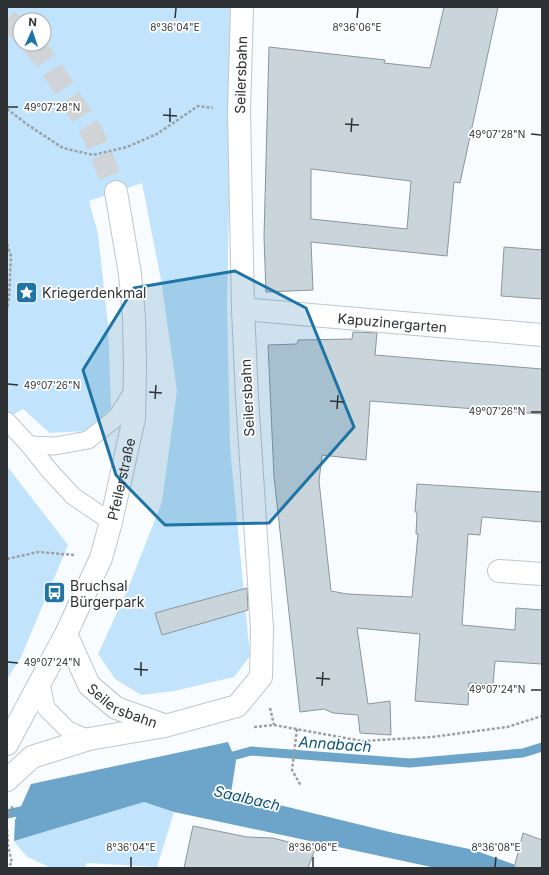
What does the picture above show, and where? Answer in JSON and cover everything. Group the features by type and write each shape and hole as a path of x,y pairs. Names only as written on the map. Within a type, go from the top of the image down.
{"street":[{"name":"Seilersbahn","path":"7,780 32,757 89,739 165,726 237,706 261,677 262,629 248,414 243,309 239,112 242,7"},
{"name":"Pfeilerstraße","path":"7,744 66,634 101,558 111,522 134,418 134,317 130,274 116,192"},
{"name":"Kapuzinergarten","path":"243,309 542,335"},
{"path":"498,571 542,574"},
{"name":"Seilersbahn","path":"66,634 89,685 116,708 165,726"}],"lane":[{"path":"29,444 54,446 88,440 117,417 135,388"},
{"path":"7,421 29,444 49,470 73,496 111,522"},
{"path":"40,683 46,708 68,730 89,739"}],"path":[{"path":"7,109 63,148 93,155 127,147 156,134 198,106"},
{"path":"7,244 11,256 7,309"},
{"path":"7,559 38,552 101,558"},
{"path":"274,725 362,742 432,737 500,728 542,716"},
{"path":"297,729 292,770 301,786"},
{"path":"7,829 8,846 12,863 7,867"}],"highlighted area":[{"path":"235,271 306,308 354,427 269,523 165,525 116,475 83,370 134,288"}],"shaded area":[{"path":"7,7 233,7 227,305 230,448 250,656 234,677 174,691 141,695 115,679 98,654 127,591 162,502 177,391 161,280 142,183 89,201 98,234 108,325 111,408 87,431 50,433 23,409 7,418"},
{"path":"7,466 68,545 21,657 7,679"},
{"path":"144,802 174,812 157,867 87,863 85,868 51,868 26,856 14,841"}],"water":[{"path":"228,742 236,761 231,793 394,833 474,850 524,868 436,868 174,812 144,802 14,841 15,820 31,784"}],"building":[{"path":"444,7 498,7 460,183 454,182 447,256 311,242 313,290 266,292 264,237 269,47 385,60 384,63 430,68","holes":["311,169 411,181 407,229 311,219"]},
{"path":"504,247 542,250 542,299 501,296"},
{"path":"353,332 377,333 375,355 542,369 542,414 370,401 366,460 322,455 319,481 331,591 347,594 412,597 418,534 416,534 417,512 415,512 417,484 542,492 542,522 482,517 480,535 468,534 462,625 515,630 516,608 542,610 542,664 495,661 493,684 469,683 468,705 415,701 420,634 357,628 368,704 390,701 391,735 360,733 358,715 333,713 324,709 300,712 274,477 268,345 297,344 298,340 352,339"},
{"path":"247,588 248,610 162,635 155,613"},
{"path":"193,826 247,837 273,838 315,849 308,868 184,868"},
{"path":"523,833 542,840 542,868 514,868"}],"waterway":[{"name":"Annabach","path":"222,759 251,751 410,763 523,753 542,747"},
{"name":"Saalbach","path":"7,814 30,809"}],"tunnel":[{"path":"7,20 12,24"},
{"path":"39,52 46,60 93,134 116,192"}],"place":[{"name":"Kriegerdenkmal","path":"26,292"},
{"name":"Bruchsal Bürgerpark","path":"55,593"}]}
